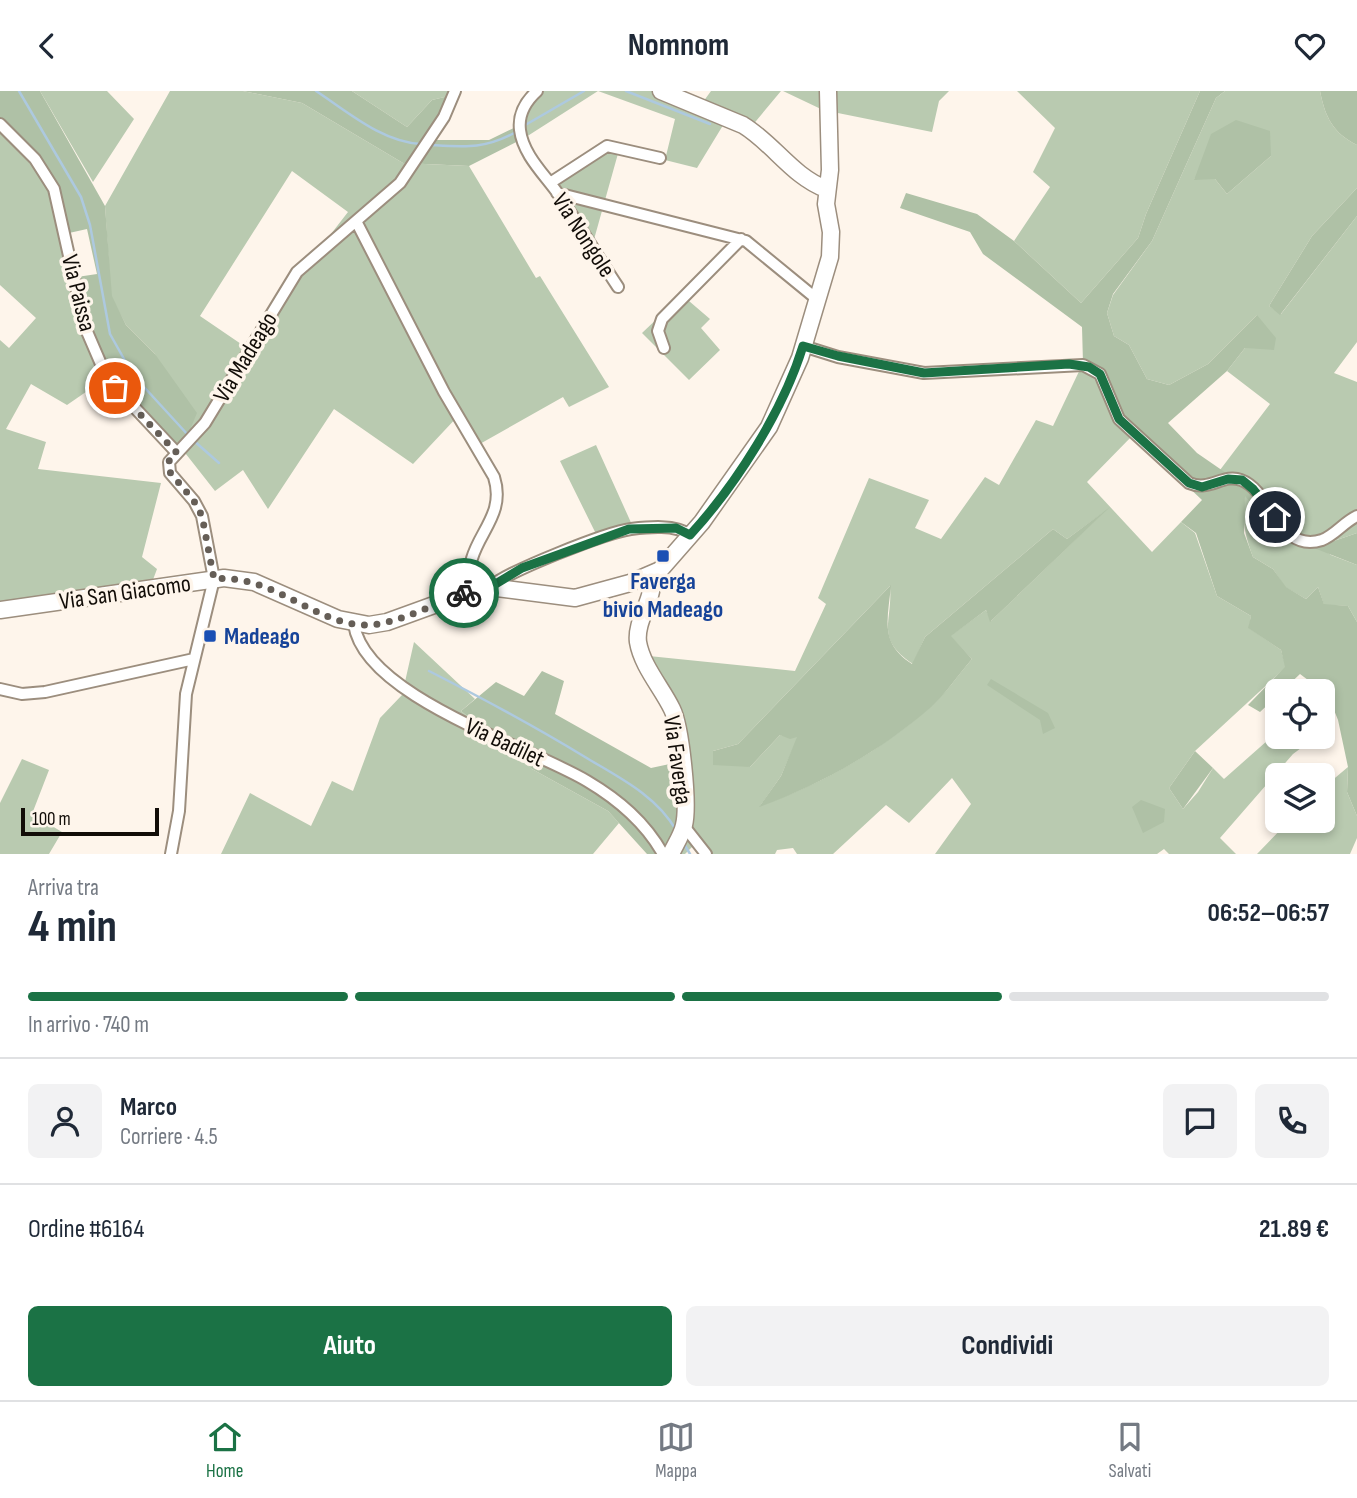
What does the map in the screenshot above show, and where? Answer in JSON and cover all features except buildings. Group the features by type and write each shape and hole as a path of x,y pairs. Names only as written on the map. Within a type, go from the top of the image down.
{"street":[{"name":"Via Madeago","path":"177,453 196,434 297,272 400,183 450,106 455,91"},
{"name":"Via Nongole","path":"537,91 522,112 520,132 527,149 618,288"},
{"path":"661,91 755,132 801,176 826,189"},
{"path":"651,575 665,566 722,496 769,427 803,346 818,300 831,243 826,189 830,170 828,91"},
{"name":"Via Paissa","path":"0,124 35,159 54,189 85,327 107,378 177,453"},
{"name":"Via Nongole","path":"553,188 607,146 660,158"},
{"path":"553,188 741,239 755,246 818,300"},
{"path":"356,221 444,392 494,477 498,497 494,515 472,553 469,577 472,590"},
{"path":"664,348 659,331 662,319 741,239"},
{"path":"803,346 850,359 924,373 1083,365 1100,374 1119,419 1189,483 1202,487 1228,479 1242,480 1253,489 1284,529 1298,540 1325,539 1357,516"},
{"path":"171,854 179,811 186,694 214,579 202,516 194,501 169,471 169,461 177,453"},
{"path":"489,588 522,568 629,529 676,528 690,535"},
{"name":"Via San Giacomo","path":"0,610 234,578 254,582 354,624 380,624 472,590 489,588 575,598 651,575"},
{"name":"Via Faverga","path":"651,575 652,585 639,624 638,639 641,652 678,723 685,802 684,826 706,854"},
{"name":"Via Badilet","path":"354,624 359,643 394,681 463,723 586,780 635,814 670,851"},
{"path":"0,689 22,694 45,692 194,659"},
{"path":"670,851 684,826"}],"green space":[{"path":"0,91 40,91 105,206 112,296 126,325 155,354 197,413 182,449 109,376 88,324 77,277 97,274 87,229 69,233 61,192 3,127 0,128"},
{"path":"40,91 107,91 134,119 93,182"},
{"path":"170,91 243,91 302,103 403,163 469,166 536,278 540,276 609,387 569,407 563,397 478,445 459,415 413,464 334,409 268,509 243,470 215,491 182,449 155,354 126,325 111,296 105,206","holes":["292,171 348,212 244,346 200,316"]},
{"path":"243,91 352,91 407,127 432,100 457,94 433,140 489,140 518,126 526,137 469,166 403,163 302,103"},
{"path":"352,91 457,91 457,94 432,100 407,127"},
{"path":"542,91 598,91 526,137 518,126 530,104"},
{"path":"598,91 677,91 703,102 711,91 781,91 746,133 725,122 697,168 665,160 675,119"},
{"path":"783,91 949,91 939,101 932,132 823,110"},
{"path":"1017,91 1200,91 1138,238 1081,303 1014,241 1050,187 1033,172 1055,128"},
{"path":"1200,91 1225,91 1216,98 1152,241 1113,294 1107,313 1114,336 1129,345 1147,379 1169,385 1208,364 1257,315 1276,338 1274,350 1245,348 1227,371 1168,423 1197,453 1255,493 1307,536 1328,543 1357,533 1357,565 1276,533 1245,496 1244,533 1253,557 1273,569 1286,587 1306,599 1318,587 1324,604 1348,606 1357,622 1357,816 1347,792 1348,767 1335,712 1335,679 1307,679 1300,674 1295,679 1273,679 1285,667 1281,650 1248,628 1251,616 1217,596 1196,533 1181,522 1202,500 1133,435 1083,363 1082,327 983,254 970,232 900,208 906,193 977,214 1014,241 1081,303 1138,238"},
{"path":"1225,91 1320,91 1331,123 1357,145 1357,188 1312,236 1269,306 1281,314 1357,216 1357,342 1334,373 1357,382 1357,533 1328,543 1307,536 1255,493 1220,470 1270,404 1227,371 1245,348 1257,315 1208,364 1169,385 1147,379 1129,345 1114,336 1107,313 1113,295 1152,241 1216,98","holes":["1271,156 1227,194 1215,179 1194,179"]},
{"path":"1320,91 1357,91 1357,145 1331,123"},
{"path":"1236,120 1270,131 1271,156 1227,194 1215,179 1194,180 1211,134"},
{"path":"2,126 61,192 77,277 109,376 67,405 31,384 6,429 46,442 38,469 161,483 142,557 157,569 148,593 0,615 0,340 9,348 36,318 0,285"},
{"path":"605,148 619,150 593,243 552,181"},
{"path":"1357,188 1357,216 1280,315 1269,306 1312,236"},
{"path":"682,295 710,319 701,328 720,350 689,380 642,333"},
{"path":"1083,363 1133,435 1087,482 1152,552 1181,522 1195,533 1217,596 1251,616 1249,628 1281,650 1286,667 1273,679 1265,679 1265,686 1195,751 1169,788 1183,809 1213,768 1224,779 1265,743 1265,749 1300,749 1285,763 1265,763 1265,786 1220,838 1236,854 1169,854 1164,849 1157,854 935,854 971,804 952,778 909,823 886,805 833,854 797,854 793,848 777,850 775,854 703,854 693,846 685,854 666,854 677,819 676,726 639,655 795,671 826,604 818,598 869,478 929,500 915,528 941,539 985,477 999,485 1036,420 1053,426","holes":["1104,512 991,621 986,610 950,636 972,659 935,703 891,738 828,777 760,806 781,776 798,737 780,735 750,767 713,751 738,744 890,586 889,638 901,655 913,664 925,637 1053,529 1067,539"]},
{"path":"596,445 633,527 600,542 560,461"},
{"path":"1245,495 1331,555 1357,565 1357,622 1348,606 1324,605 1318,587 1306,599 1285,587 1273,569 1253,557 1245,527"},
{"path":"1110,507 990,622 986,610 951,636 972,659 930,708 891,739 827,777 759,807 781,776 797,737 790,739 780,735 750,767 713,765 713,751 738,744 891,585 888,619 890,639 894,648 912,664 925,637 1053,529 1067,539"},
{"path":"414,642 475,699 461,711 532,769 608,811 619,823 593,854 221,854 250,793 311,826 332,781 353,791 380,718 402,695"},
{"path":"542,671 564,681 555,714 651,768 679,762 677,819 666,854 647,854 608,811 532,769 461,711 496,682 524,696"},
{"path":"991,679 1048,713 1055,728 1043,734 1040,720 987,685"},
{"path":"1265,688 1265,707 1260,712 1248,705"},
{"path":"1195,751 1213,768 1183,809 1169,788"},
{"path":"22,759 49,770 32,814 62,832 49,854 0,854 0,803"},
{"path":"1348,767 1347,792 1357,816 1357,838 1350,854 1257,854 1277,833 1335,833 1335,778"},
{"path":"1141,800 1165,809 1164,822 1143,833 1132,807"}],"waterway":[{"path":"19,91 81,197 90,225 110,334 133,375 188,435"},
{"path":"316,91 379,132 421,144"},
{"path":"527,124 584,91"},
{"path":"626,91 710,124"},
{"path":"431,145 475,146 505,138 516,132"},
{"path":"193,440 219,463"},
{"path":"429,671 527,723 623,780 658,807 676,830"},
{"path":"683,842 690,854"}],"way so far":[{"path":"115,388 177,453 169,461 169,471 199,508 207,533 214,579 234,578 254,582 338,619 362,625 387,622 464,593"}],"place":[{"name":"Faverga bivio Madeago","path":"663,556"},
{"name":"Madeago","path":"210,636"}],"route":[{"path":"464,593 489,588 522,568 629,529 676,528 690,535 722,496 769,427 803,346 823,353 924,373 1069,364 1089,367 1100,374 1119,419 1182,478 1202,487 1228,479 1242,480 1248,483 1275,517"}]}
